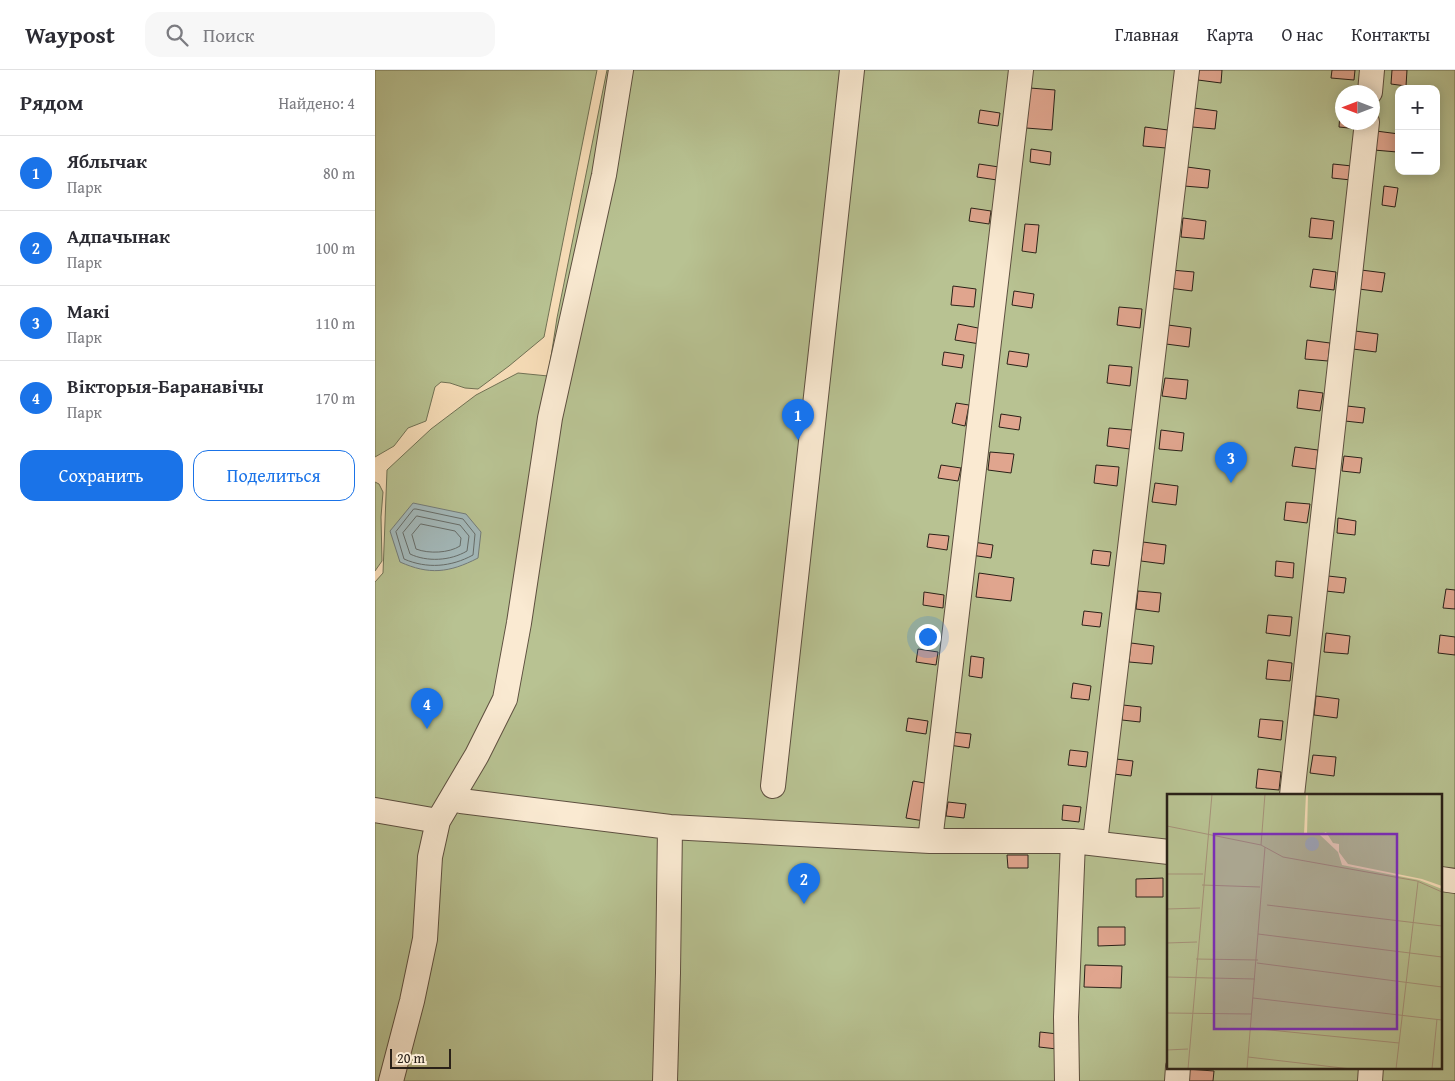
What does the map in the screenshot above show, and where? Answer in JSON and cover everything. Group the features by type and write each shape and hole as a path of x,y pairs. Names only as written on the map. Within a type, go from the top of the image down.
{"lane":[{"path":"391,1081 412,1001 425,939 430,857 438,821 477,755 505,699 519,623 550,418 604,175 621,70"},
{"path":"773,786 852,70"},
{"path":"930,841 1021,70"},
{"path":"1067,1081 1066,1017 1084,842 1187,70"},
{"path":"1371,85 1372,70"},
{"path":"1292,794 1366,130"},
{"path":"452,798 461,801 669,827 930,841 1084,842 1167,852"},
{"path":"375,810 438,821"},
{"path":"665,1081 669,827"},
{"path":"1455,874 1455,881"},
{"path":"1177,1081 1178,1068"},
{"path":"1370,1081 1371,1068"}],"green space":[{"path":"375,70 597,70 544,337 478,389 441,382 435,387 426,421 408,428 394,446 375,457"},
{"path":"607,70 1455,70 1455,1081 375,1081 375,582 383,573 387,470 431,429 476,395 518,373 548,376 557,318"},
{"path":"375,482 379,484 383,492 381,517 382,561 375,571"}],"water":[{"path":"413,503 466,514 481,532 478,558 458,567 439,570 420,569 400,562 390,531"}],"building":[{"path":"1199,70 1222,70 1221,83 1198,80"},
{"path":"1332,70 1355,70 1354,80 1331,78"},
{"path":"1392,70 1407,70 1406,85 1391,84"},
{"path":"1030,88 1055,90 1052,130 1026,128"},
{"path":"1194,108 1217,111 1215,129 1192,127"},
{"path":"980,110 1000,113 998,126 978,123"},
{"path":"1145,127 1168,130 1166,148 1143,146"},
{"path":"1376,131 1395,133 1395,152 1374,150"},
{"path":"1031,149 1051,152 1050,165 1030,162"},
{"path":"979,164 999,167 997,180 977,177"},
{"path":"1333,164 1352,166 1351,180 1332,178"},
{"path":"1187,167 1210,170 1208,188 1184,186"},
{"path":"1384,186 1398,188 1395,207 1382,205"},
{"path":"971,208 991,211 989,224 969,221"},
{"path":"1183,218 1206,221 1204,239 1181,237"},
{"path":"1311,218 1334,221 1332,239 1309,237"},
{"path":"1025,224 1039,225 1036,253 1022,251"},
{"path":"1313,269 1336,272 1334,290 1310,287"},
{"path":"1171,270 1194,272 1192,291 1169,288"},
{"path":"1361,270 1385,273 1382,292 1359,289"},
{"path":"953,286 976,289 974,307 951,305"},
{"path":"1014,291 1034,294 1032,308 1012,305"},
{"path":"1119,307 1142,309 1140,328 1117,325"},
{"path":"958,324 983,329 980,344 955,340"},
{"path":"1168,325 1191,328 1189,347 1166,344"},
{"path":"1355,331 1378,334 1376,352 1353,349"},
{"path":"1307,340 1330,343 1328,361 1305,359"},
{"path":"1009,351 1029,354 1027,367 1007,364"},
{"path":"944,352 964,355 962,368 942,365"},
{"path":"1109,365 1132,367 1130,386 1107,383"},
{"path":"1165,378 1188,380 1186,399 1162,396"},
{"path":"1299,390 1323,393 1320,411 1297,408"},
{"path":"956,403 969,405 965,426 952,423"},
{"path":"1347,406 1365,408 1363,423 1345,421"},
{"path":"1001,414 1021,417 1019,430 999,427"},
{"path":"1109,428 1132,430 1130,449 1107,446"},
{"path":"1161,430 1184,433 1182,451 1159,449"},
{"path":"1295,447 1318,450 1316,469 1292,466"},
{"path":"990,452 1014,454 1011,473 988,470"},
{"path":"1344,456 1362,458 1360,473 1342,471"},
{"path":"941,465 961,468 958,481 938,478"},
{"path":"1096,465 1119,467 1117,486 1094,483"},
{"path":"1155,483 1178,486 1176,505 1152,502"},
{"path":"1286,502 1310,504 1307,523 1284,520"},
{"path":"1338,518 1356,521 1355,535 1337,533"},
{"path":"929,534 949,536 947,550 927,547"},
{"path":"973,542 993,545 991,558 971,555"},
{"path":"1143,542 1166,545 1164,564 1141,561"},
{"path":"1093,550 1111,552 1109,566 1091,564"},
{"path":"1276,561 1294,563 1293,578 1275,576"},
{"path":"979,573 1014,578 1011,601 976,597"},
{"path":"1328,576 1346,578 1344,593 1326,591"},
{"path":"1446,589 1455,590 1455,609 1443,608"},
{"path":"1138,591 1161,593 1159,612 1136,609"},
{"path":"924,592 944,595 943,608 923,605"},
{"path":"1084,611 1102,613 1100,627 1082,625"},
{"path":"1268,615 1292,617 1290,636 1266,633"},
{"path":"1326,633 1350,636 1348,654 1324,652"},
{"path":"1440,635 1455,637 1455,655 1438,653"},
{"path":"1131,643 1154,646 1152,664 1129,662"},
{"path":"918,649 938,652 936,665 916,662"},
{"path":"971,656 984,658 982,678 969,676"},
{"path":"1268,660 1292,663 1290,681 1266,679"},
{"path":"1073,683 1091,686 1089,700 1071,698"},
{"path":"1316,696 1339,699 1337,718 1314,715"},
{"path":"1123,705 1141,707 1140,722 1122,720"},
{"path":"908,718 928,721 926,734 906,731"},
{"path":"1260,719 1283,721 1281,740 1258,737"},
{"path":"951,732 971,734 969,748 949,745"},
{"path":"1070,750 1088,752 1086,767 1068,765"},
{"path":"1313,755 1336,757 1334,776 1310,773"},
{"path":"1116,759 1133,761 1131,776 1114,774"},
{"path":"1258,769 1281,772 1279,790 1256,788"},
{"path":"913,781 930,784 924,821 906,818"},
{"path":"948,802 966,804 964,818 946,816"},
{"path":"1063,805 1081,807 1079,822 1062,820"},
{"path":"1007,855 1028,855 1028,868 1008,868"},
{"path":"1163,878 1163,897 1136,897 1136,879"},
{"path":"1098,927 1125,927 1125,945 1098,946"},
{"path":"1085,965 1122,966 1121,988 1084,987"},
{"path":"1040,1032 1058,1034 1057,1049 1039,1047"},
{"path":"1187,1069 1214,1071 1213,1081 1186,1081"}],"place":[{"name":"Яблычак","path":"798,440"},
{"name":"Макі","path":"1231,483"},
{"name":"Вікторыя-Баранавічы","path":"427,729"},
{"name":"Адпачынак","path":"804,904"}]}
